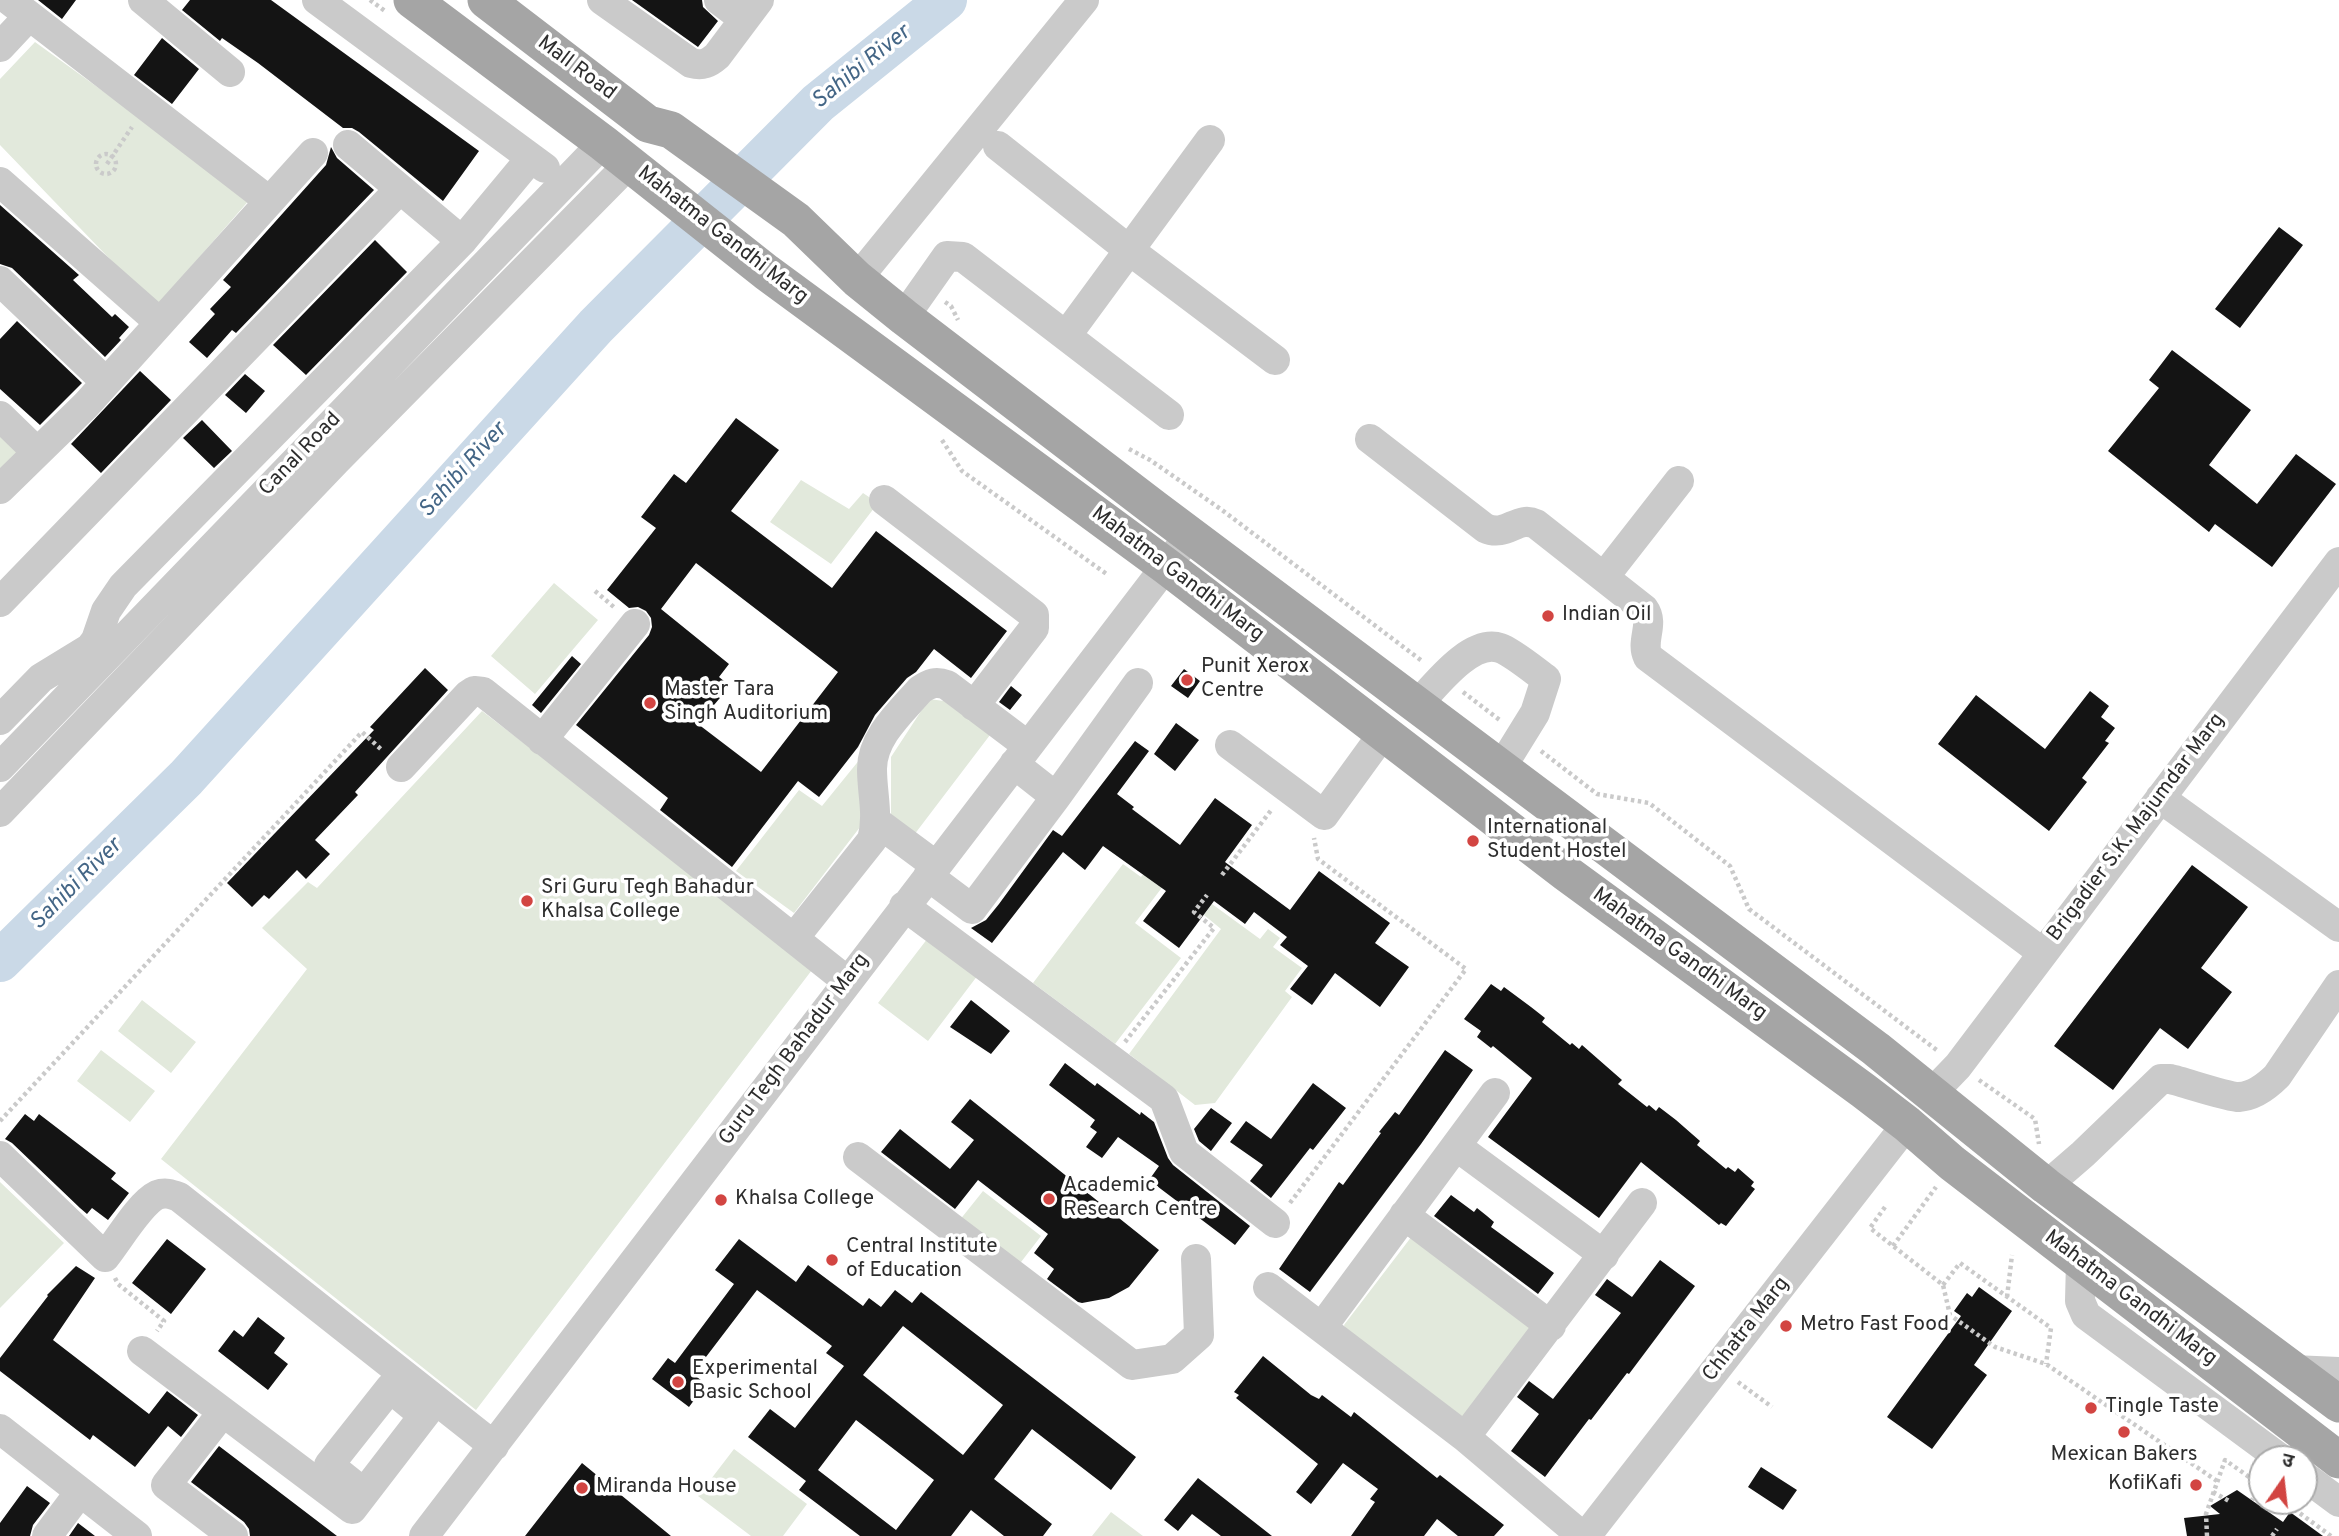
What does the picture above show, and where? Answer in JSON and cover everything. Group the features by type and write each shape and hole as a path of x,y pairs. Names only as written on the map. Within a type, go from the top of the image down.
{"main road":[{"name":"Mahatma Gandhi Marg","path":"412,0 625,161 776,280 1167,566 1385,731 1566,873 1907,1124 1952,1163 2081,1262 2291,1445"},
{"name":"Mall Road","path":"485,0 648,124 671,130"},
{"name":"Mahatma Gandhi Marg","path":"671,130 808,232 857,279 904,317 1933,1093 2046,1186 2293,1370 2337,1392"},
{"path":"776,280 808,232"},
{"path":"2295,1445 2337,1392"},
{"name":"Mahatma Gandhi Marg","path":"2318,1454 2339,1460"}],"street":[{"path":"143,0 230,72"},
{"path":"317,0 564,182"},
{"path":"602,0 691,63 699,65 709,63 717,56 751,10 719,0"},
{"path":"857,279 1084,0"},
{"path":"0,47 19,8 268,200"},
{"path":"1066,336 1210,140"},
{"path":"348,145 462,241"},
{"path":"998,146 1129,250 1275,360"},
{"path":"0,489 106,382 313,153"},
{"path":"0,720 41,678 97,654 96,640 106,611 123,586 462,241 531,158"},
{"path":"0,812 625,161"},
{"name":"Canal Road","path":"0,767 97,654 564,182 625,161"},
{"path":"0,182 159,323"},
{"path":"0,602 400,190"},
{"path":"904,317 947,256 963,257 1169,415"},
{"path":"0,281 106,382"},
{"path":"0,416 37,452"},
{"path":"1370,439 1485,528 1500,532 1524,521 1531,521 1644,609 1649,621 1644,645 1648,657 2043,953"},
{"path":"1604,577 1679,481"},
{"path":"884,500 1034,615 1034,628 974,706"},
{"name":"Guru Tegh Bahadur Marg","path":"437,1531 494,1446 904,906 1191,534"},
{"name":"Brigadier S.K. Majumdar Marg","path":"1933,1093 1958,1066 2339,562"},
{"path":"542,740 635,624"},
{"path":"1417,705 1462,659 1481,648 1499,647 1546,679 1535,713 1501,768"},
{"path":"794,938 872,840 877,822 872,768 876,746 920,690 928,684 939,682 947,685 974,706 1021,755 1056,797"},
{"path":"877,822 972,909 1138,683"},
{"path":"401,767 468,695 474,691 483,692 847,981"},
{"path":"1230,745 1324,815 1385,731"},
{"path":"2160,798 2339,927"},
{"path":"904,906 1164,1099 1184,1152 1275,1223"},
{"path":"2046,1186 2161,1079 2239,1097 2260,1091 2277,1076 2339,985"},
{"path":"1322,1327 1495,1093"},
{"name":"Chhatra Marg","path":"1584,1536 1907,1124"},
{"path":"1456,1146 1604,1255"},
{"path":"0,1156 106,1257 144,1206 155,1196 166,1193 179,1197 430,1408"},
{"path":"858,1157 1132,1365 1172,1359 1199,1335 1196,1259"},
{"path":"1465,1437 1642,1203"},
{"path":"1404,1216 1551,1326"},
{"path":"1268,1287 1465,1437 1584,1536"},
{"path":"142,1351 352,1509 430,1408"},
{"path":"364,1493 329,1465 390,1388 494,1446"},
{"path":"223,1412 166,1485 233,1536"},
{"path":"0,1429 80,1492 117,1530"},
{"path":"2318,1486 2339,1502"},
{"path":"47,1536 80,1492"}],"path":[{"path":"107,164 147,106"},
{"path":"99,156 112,156 116,162 113,170 108,174 99,171 96,163 99,156"},
{"path":"925,288 951,306 963,329"},
{"path":"1122,446 1150,460 1222,510 1597,794 1649,803 1730,866 1749,909 1958,1066 2035,1119 2046,1186"},
{"path":"0,1121 362,732 401,767"},
{"path":"1222,875 1288,788"},
{"path":"1275,1223 1466,969 1318,859 1313,841 1324,815"},
{"path":"1112,1059 1214,928 1194,912 1207,895"},
{"path":"1893,1246 1930,1194"},
{"path":"1885,1208 1870,1228 1943,1285 1950,1315 1995,1347 2046,1364 2217,1481"},
{"path":"2007,1297 2012,1255"},
{"path":"106,1257 118,1284 164,1321 142,1351"},
{"path":"1943,1285 1960,1263 2051,1328 2046,1364"},
{"path":"1718,1367 1772,1406"},
{"path":"2207,1536 2206,1514 2225,1460 2248,1476"},
{"path":"2213,1492 2229,1501"},
{"path":"2302,1515 2331,1536"},
{"path":"2273,1536 2277,1529"}],"shaded area":[{"path":"35,42 251,198 156,307 0,145 0,79"},
{"path":"0,417 30,446 0,473"},
{"path":"801,480 849,509 863,493 878,503 831,564 770,522"},
{"path":"554,583 598,620 535,694 491,656"},
{"path":"929,699 944,701 990,735 914,835 891,817 891,757"},
{"path":"482,711 815,966 476,1410 161,1159 307,969 262,928 308,882 317,888"},
{"path":"869,748 867,818 794,913 736,871 799,790 822,806"},
{"path":"1152,863 1170,877 1135,923 1181,958 1115,1044 1033,983 1123,864 1141,877"},
{"path":"1212,904 1260,939 1268,929 1280,938 1273,947 1302,968 1285,991 1292,997 1215,1103 1195,1105 1129,1054 1221,929 1204,915"},
{"path":"931,934 981,971 928,1041 878,1003"},
{"path":"142,1000 196,1042 171,1073 118,1031"},
{"path":"101,1050 155,1091 130,1122 77,1081"},
{"path":"0,1182 64,1243 0,1308"},
{"path":"983,1191 1041,1236 1018,1266 959,1221"},
{"path":"1412,1236 1536,1330 1468,1418 1454,1416 1347,1334 1344,1325"},
{"path":"734,1449 807,1504 783,1536 751,1536 698,1496"},
{"path":"1111,1512 1143,1536 1092,1536"}],"building":[{"path":"38,0 76,0 62,19"},
{"path":"190,0 271,0 479,151 443,201 359,132 352,128 343,128 258,63 222,38 220,41 182,10"},
{"path":"632,0 702,0 703,7 718,21 698,47"},
{"path":"162,38 199,69 172,104 134,75"},
{"path":"331,147 337,158 374,190 236,333 232,330 207,358 189,342 215,314 210,309 231,287 223,280 326,165"},
{"path":"0,205 79,275 73,280 112,317 115,314 129,327 105,357 12,268 0,264"},
{"path":"2279,227 2303,245 2240,328 2215,309"},
{"path":"375,240 407,272 306,375 273,345"},
{"path":"17,321 82,383 40,425 0,389 0,339"},
{"path":"2172,350 2251,410 2209,465 2257,504 2296,454 2336,484 2272,567 2215,524 2209,532 2108,451 2159,388 2149,380"},
{"path":"140,371 171,400 101,473 71,444"},
{"path":"245,374 265,391 246,413 225,395"},
{"path":"736,418 779,450 731,511 832,588 876,531 1007,631 971,678 934,649 875,715 858,747 819,797 798,781 732,867 660,810 668,798 576,725 649,635 651,618 646,611 638,607 629,608 607,590 656,528 641,517 674,474 686,483","holes":["696,563 838,672 761,772 698,724 730,686 719,677 729,664 661,609"]},
{"path":"202,420 232,451 214,468 183,438"},
{"path":"572,656 581,664 541,713 532,705"},
{"path":"425,668 448,690 355,792 358,795 315,840 330,854 306,879 297,870 269,899 264,895 252,907 227,883 374,730 370,727"},
{"path":"1184,669 1200,681 1188,698 1171,686"},
{"path":"1011,686 1022,695 1010,710 999,702"},
{"path":"2090,691 2109,706 2101,717 2115,728 2105,741 2109,743 2082,778 2087,782 2049,831 1938,744 1976,695 2045,749"},
{"path":"1176,723 1199,740 1175,771 1154,754"},
{"path":"1135,741 1149,751 1117,794 1134,807 1132,809 1180,845 1215,798 1252,825 1225,862 1290,910 1319,871 1390,923 1375,943 1409,967 1380,1007 1335,973 1312,1005 1290,989 1308,966 1280,945 1287,937 1254,912 1245,924 1214,901 1179,948 1143,921 1166,891 1103,846 1085,870 1063,852 992,943 971,928 986,920 1053,830 1062,836"},
{"path":"2192,865 2248,907 2201,968 2232,992 2188,1049 2160,1028 2113,1090 2054,1046"},
{"path":"1491,984 1501,991 1504,987 1531,1007 1545,1018 1542,1022 1570,1045 1572,1043 1579,1049 1582,1045 1622,1080 1618,1084 1647,1107 1649,1105 1656,1111 1659,1107 1676,1120 1700,1141 1697,1145 1726,1169 1728,1167 1735,1172 1738,1168 1754,1182 1751,1186 1755,1189 1726,1226 1721,1223 1719,1225 1641,1162 1599,1218 1488,1137 1532,1078 1493,1046 1491,1048 1477,1037 1481,1031 1464,1019"},
{"path":"971,1000 1010,1031 991,1054 950,1027"},
{"path":"1445,1050 1473,1070 1310,1292 1279,1269 1339,1182 1343,1185 1381,1133 1379,1132 1395,1112 1399,1115"},
{"path":"1065,1063 1095,1086 1097,1083 1140,1115 1141,1112 1154,1122 1173,1165 1250,1226 1235,1245 1149,1180 1159,1166 1118,1137 1102,1158 1086,1147 1097,1132 1090,1127 1095,1120 1049,1085"},
{"path":"1313,1083 1346,1108 1271,1198 1250,1181 1263,1165 1230,1142 1246,1121 1271,1139"},
{"name":"Academic Research Centre","path":"970,1099 1159,1250 1129,1287 1109,1298 1078,1302 1047,1279 1054,1269 1034,1253 1048,1234 978,1180 955,1209 881,1152 900,1129 950,1169 974,1140 951,1122"},
{"path":"1211,1108 1232,1123 1211,1151 1199,1141 1194,1129"},
{"path":"25,1114 34,1121 39,1114 116,1173 111,1179 129,1193 108,1220 92,1208 87,1214 5,1139"},
{"path":"1451,1195 1474,1212 1477,1208 1494,1222 1491,1227 1554,1273 1538,1294 1434,1216"},
{"path":"167,1239 206,1269 171,1314 132,1283"},
{"path":"739,1239 796,1282 808,1265 863,1306 869,1298 881,1307 895,1290 912,1303 921,1292 1136,1457 1111,1490 1032,1429 994,1479 1052,1524 1043,1536 1004,1536 971,1510 951,1536 860,1536 799,1490 806,1481 748,1437 770,1409 795,1428 844,1366 826,1353 832,1346 757,1290 693,1374 706,1384 689,1407 652,1379 668,1358 675,1363 734,1284 715,1270","holes":["903,1326 1003,1405 963,1455 863,1375","856,1420 934,1480 896,1530 818,1470"]},
{"path":"1660,1260 1695,1286 1629,1374 1627,1373 1591,1420 1589,1419 1545,1477 1511,1451 1539,1414 1517,1397 1529,1381 1553,1399 1621,1313 1595,1295 1607,1279 1632,1297"},
{"path":"76,1266 95,1278 53,1340 149,1414 167,1391 198,1415 181,1437 168,1426 135,1467 93,1435 90,1440 0,1371 0,1358 47,1295"},
{"path":"1979,1287 2012,1311 1974,1365 1987,1375 1932,1449 1887,1417 1961,1316 1954,1311 1967,1293 1972,1297"},
{"path":"258,1317 285,1338 274,1353 288,1364 268,1390 218,1351 234,1330 243,1337"},
{"path":"1263,1356 1311,1395 1319,1399 1322,1395 1351,1417 1354,1412 1437,1478 1440,1475 1504,1525 1494,1536 1458,1536 1437,1519 1424,1536 1351,1536 1375,1502 1370,1499 1378,1489 1343,1463 1311,1504 1296,1492 1318,1464 1236,1398 1239,1395 1234,1392"},
{"path":"219,1446 337,1536 250,1536 244,1522 191,1482"},
{"path":"582,1463 671,1536 525,1536"},
{"path":"1761,1467 1797,1490 1783,1510 1748,1487"},
{"path":"1198,1478 1272,1536 1221,1536 1192,1514 1178,1531 1164,1520"},
{"path":"27,1486 50,1503 33,1525 30,1536 0,1536 0,1523"},
{"path":"2237,1490 2248,1498 2248,1515 2273,1515 2283,1522 2288,1515 2294,1515 2323,1536 2187,1536 2184,1518 2220,1514 2210,1506"},
{"path":"78,1523 95,1536 69,1536"}],"waterway":[{"name":"Sahibi River","path":"0,961 186,778 596,326 818,103 946,0"}],"place":[{"name":"Indian Oil","path":"1548,616"},
{"name":"Punit Xerox Centre","path":"1187,680"},
{"name":"Master Tara Singh Auditorium","path":"650,703"},
{"name":"International Student Hostel","path":"1473,841"},
{"name":"Sri Guru Tegh Bahadur Khalsa College","path":"527,901"},
{"name":"Academic Research Centre","path":"1049,1199"},
{"name":"Khalsa College","path":"721,1200"},
{"name":"Central Institute of Education","path":"832,1260"},
{"name":"Metro Fast Food","path":"1786,1326"},
{"name":"Experimental Basic School","path":"678,1382"},
{"name":"Tingle Taste","path":"2091,1408"},
{"name":"Mexican Bakers","path":"2124,1432"},
{"name":"KofiKafi","path":"2196,1485"},
{"name":"Miranda House","path":"582,1488"}]}
